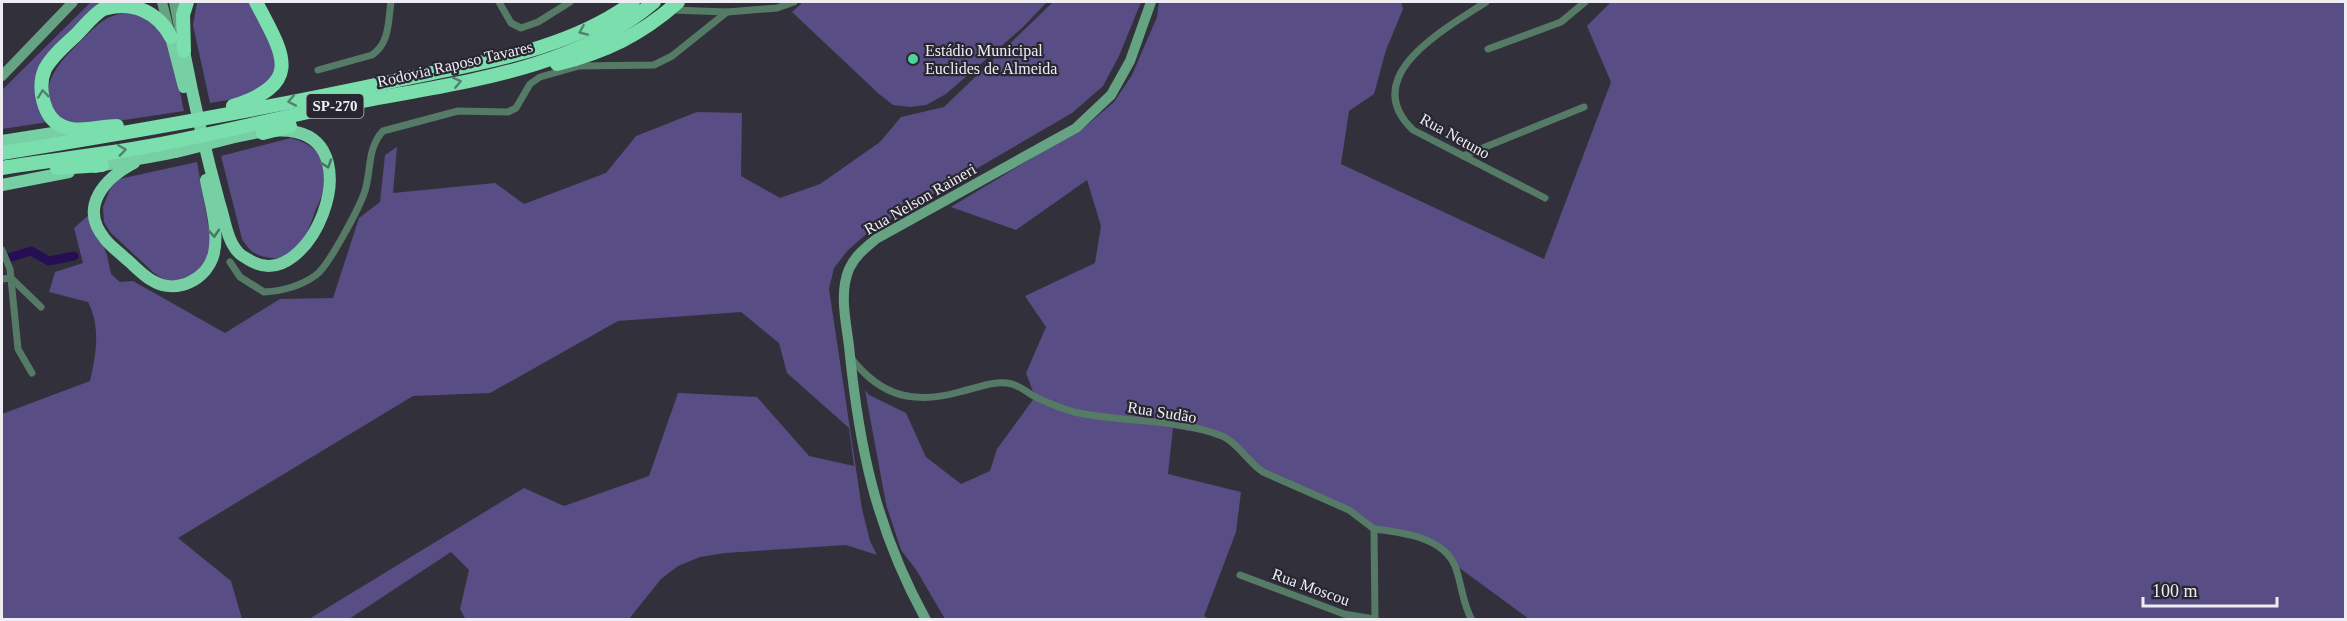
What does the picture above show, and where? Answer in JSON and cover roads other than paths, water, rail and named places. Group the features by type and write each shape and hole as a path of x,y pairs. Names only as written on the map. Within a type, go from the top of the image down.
{"highway":[{"path":"187,2 183,15 184,51 190,98"},
{"path":"201,120 267,92 276,84 281,73 282,58 256,2"},
{"name":"Rodovia Raposo Tavares","path":"2,153 201,120 516,53 561,41 609,20 633,2"},
{"name":"Rodovia Raposo Tavares","path":"2,168 150,146 490,75 556,57 596,40 654,2"},
{"path":"72,130 59,125 50,116 44,103 41,87 45,70 57,54 107,5 121,4 146,9 163,21 171,37 190,98 208,173 229,236 238,252 255,263 276,265 294,257 304,248 325,206 331,185 330,169 322,150 306,136 294,132 263,133"},
{"path":"490,75 515,74 595,55 623,41 673,5"},
{"path":"2,185 263,133 431,88"},
{"path":"2,141 111,126 142,130"},
{"path":"143,158 108,179 99,191 94,217 105,240 154,282 166,286 186,284 207,270 212,261 215,238 208,173"},
{"path":"2,176 53,168 102,165"}],"main road":[{"path":"2,76 73,2"},
{"path":"162,2 171,37"},
{"path":"174,2 184,51"},
{"name":"Rua Nelson Raineri","path":"926,620 891,548 874,499 861,445 850,356 845,286 849,269 860,253 876,239 1076,128 1111,95 1130,61 1150,2"}],"street":[{"path":"318,70 372,55 380,50 386,40 391,2"},
{"path":"499,2 511,23 521,28 546,17 570,2"},
{"path":"673,5 727,12 777,8 794,2"},
{"name":"Rua Netuno","path":"1486,2 1438,34 1408,60 1396,80 1393,100 1401,118 1413,130 1545,198"},
{"path":"1488,49 1561,22 1575,13 1585,2"},
{"path":"230,262 240,277 264,292 297,286 318,274 355,216 366,189 375,140 383,131 458,111 508,112 516,108 530,84 540,76 579,66 654,65 672,56 727,12"},
{"path":"1463,156 1584,107"},
{"path":"3,251 10,269 18,349 32,373"},
{"path":"2,279 11,278"},
{"path":"11,278 40,307"},
{"name":"Rua Sudão","path":"850,356 866,378 890,392 905,396 934,398 994,382 1014,384 1035,397 1072,411 1172,424 1224,437 1250,464 1263,472 1349,510 1374,529"},
{"path":"1375,619 1374,529 1409,533 1441,549 1454,564 1472,620"},
{"name":"Rua Moscou","path":"1240,575 1344,614 1375,619"}],"waterway":[{"path":"2,260 31,251 49,261 74,256"}],"place":[{"name":"Estádio Municipal Euclides de Almeida","path":"913,59"}]}
